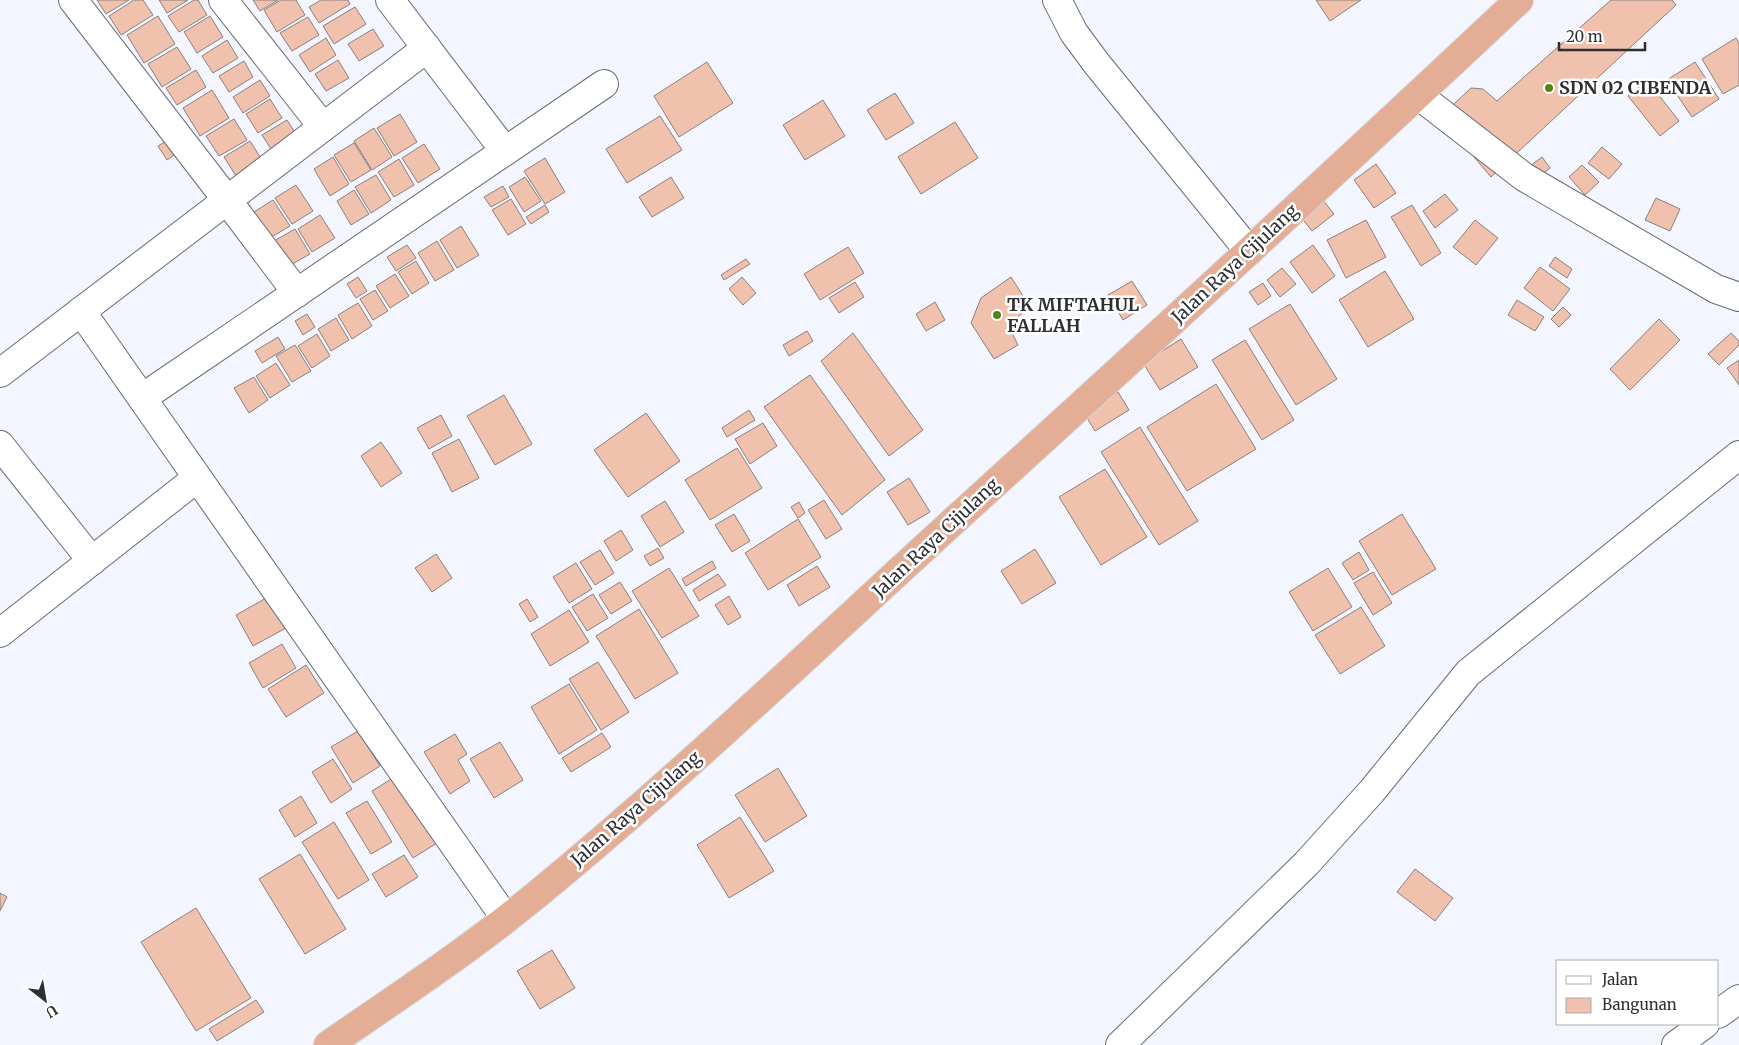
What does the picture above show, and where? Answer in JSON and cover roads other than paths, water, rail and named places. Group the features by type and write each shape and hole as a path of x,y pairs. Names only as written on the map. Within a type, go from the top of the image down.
{"highway":[{"name":"Jalan Raya Cijulang","path":"328,1045 444,967 506,919 739,720 1249,252 1519,0"}],"street":[{"path":"73,0 297,293"},
{"path":"223,0 323,127"},
{"path":"390,0 505,152"},
{"path":"1057,0 1074,33 1097,64 1249,252"},
{"path":"0,373 427,48"},
{"path":"142,398 604,84"},
{"path":"1418,95 1524,177 1716,289 1739,297"},
{"path":"81,311 506,919"},
{"path":"0,445 92,561"},
{"path":"1120,1045 1306,864 1372,791 1468,673 1739,455"},
{"path":"4,622 92,561 198,478"},
{"path":"1719,1013 1739,999"},
{"path":"1676,1045 1704,1025"}],"place":[{"name":"SDN 02 CIBENDA","path":"1549,88"},
{"name":"TK MIFTAHUL FALLAH","path":"997,315"}]}
